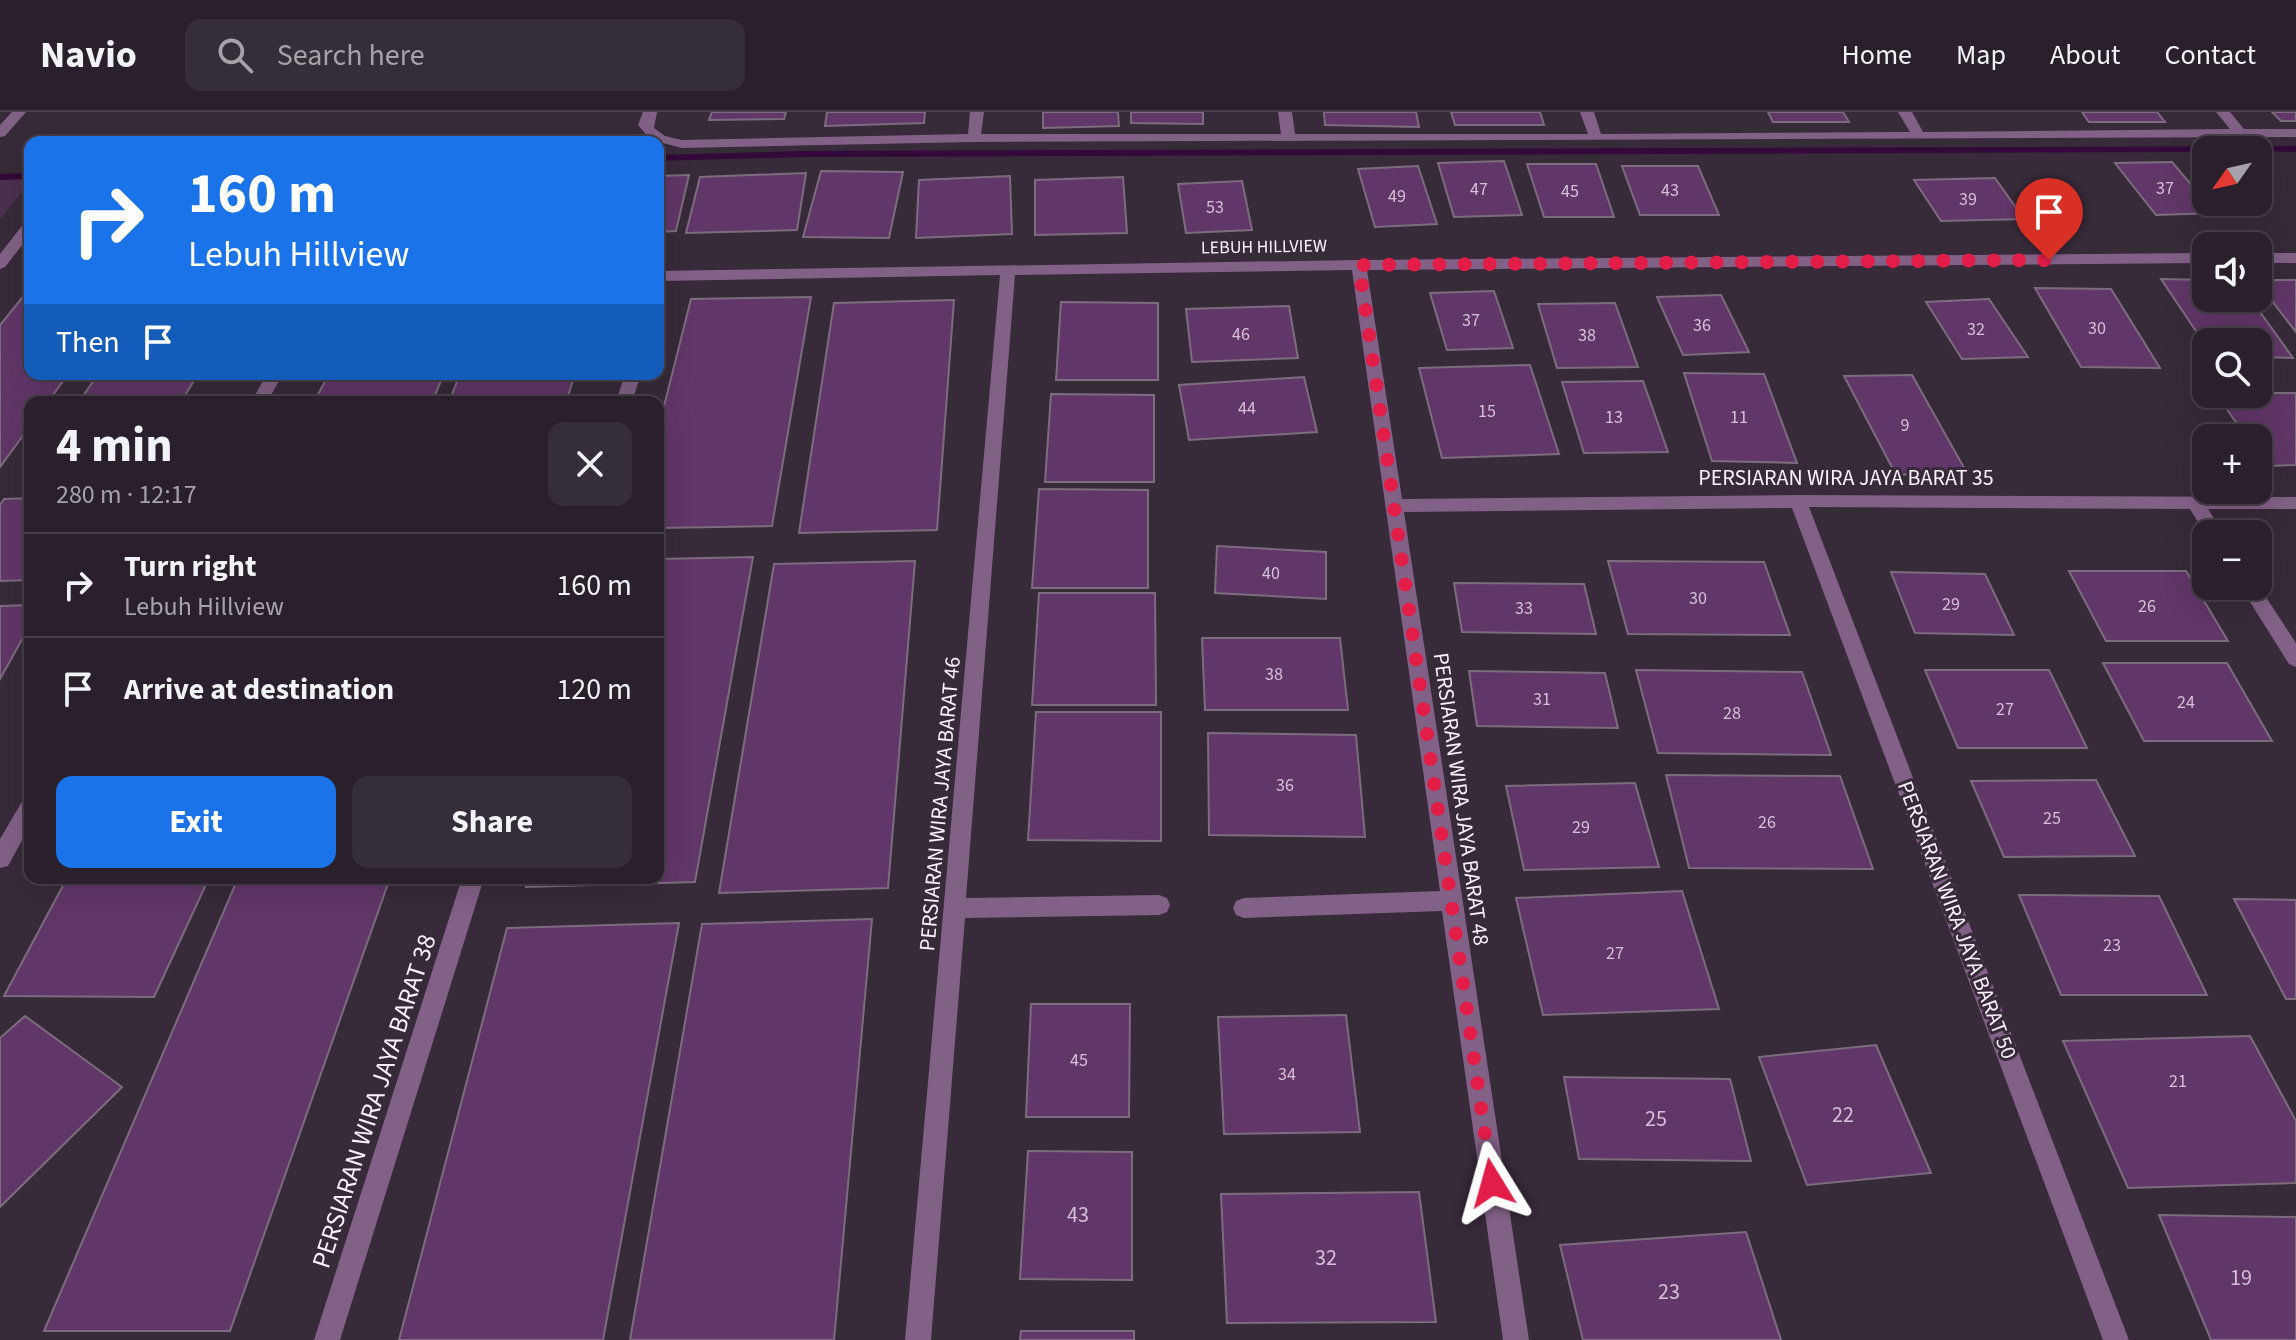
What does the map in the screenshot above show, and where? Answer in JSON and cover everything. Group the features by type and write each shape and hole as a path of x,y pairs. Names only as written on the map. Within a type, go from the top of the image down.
{"street":[{"path":"0,133 19,112"},
{"path":"974,138 977,112"},
{"path":"1285,112 1288,137"},
{"path":"1587,112 1596,138"},
{"path":"1905,112 1919,136"},
{"path":"2223,112 2241,134"},
{"path":"647,118 649,133 654,136"},
{"path":"664,140 682,144 974,138 2296,133"},
{"path":"0,264 24,233"},
{"name":"LEBUH HILLVIEW","path":"664,276 1008,273 1359,265 2192,258"},
{"path":"2272,258 2296,258"},
{"name":"PERSIARAN WIRA JAYA BARAT 48","path":"1359,265 1516,1340"},
{"name":"PERSIARAN WIRA JAYA BARAT 46","path":"918,1340 1008,273"},
{"name":"PERSIARAN WIRA JAYA BARAT 35","path":"1396,506 1798,501 2192,504"},
{"name":"PERSIARAN WIRA JAYA BARAT 50","path":"1798,501 2116,1340"},
{"name":"PERSIARAN WIRA JAYA BARAT 35","path":"2272,503 2296,503"},
{"path":"2196,504 2206,520"},
{"path":"2258,600 2296,659"},
{"path":"0,859 24,817"},
{"name":"PERSIARAN WIRA JAYA BARAT 38","path":"327,1340 471,884"},
{"path":"1244,908 1450,901"},
{"path":"955,908 1159,905"}],"shaded area":[{"path":"0,175 24,175 24,190 0,220"}],"building":[{"path":"712,112 786,112 784,119 709,120"},
{"path":"827,112 925,112 924,123 825,126"},
{"path":"1043,112 1118,112 1119,126 1043,128"},
{"path":"1131,112 1203,112 1203,124 1131,123"},
{"path":"1324,112 1416,112 1419,127 1325,125"},
{"path":"1451,112 1540,112 1544,125 1455,125"},
{"path":"1768,112 1843,112 1849,122 1773,122"},
{"path":"2082,112 2157,112 2165,122 2089,122"},
{"path":"2272,112 2296,112 2296,121 2281,121"},
{"path":"1504,161 1522,215 1454,217 1438,163"},
{"path":"2172,162 2192,186 2192,214 2156,215 2115,163"},
{"path":"1527,164 1596,164 1614,217 1544,217"},
{"path":"1418,166 1437,224 1375,227 1358,169"},
{"path":"1622,166 1698,166 1719,215 1640,215"},
{"path":"821,171 903,172 889,238 803,237"},
{"path":"806,173 797,230 686,233 700,177"},
{"path":"689,175 676,231 664,232 664,176"},
{"path":"1010,176 1012,234 916,238 919,180"},
{"path":"1123,177 1127,233 1035,235 1035,180"},
{"path":"1995,178 2024,219 1941,221 1914,180"},
{"path":"1242,181 1252,230 1186,233 1178,184"},
{"path":"2161,279 2192,280 2192,312 2260,312 2272,328 2194,328"},
{"path":"2272,280 2296,280 2296,332 2272,301"},
{"path":"2035,288 2111,289 2160,368 2081,367"},
{"path":"1494,291 1513,348 1447,350 1430,293"},
{"path":"24,295 24,380 64,380 52,396 24,396 24,434 0,467 0,325"},
{"path":"1721,295 1749,352 1683,355 1657,297"},
{"path":"811,297 772,526 664,528 664,406 691,299"},
{"path":"1989,299 2028,357 1962,359 1926,302"},
{"path":"954,300 937,530 799,533 834,303"},
{"path":"1061,302 1158,303 1158,380 1056,380"},
{"path":"1615,303 1638,367 1557,368 1538,304"},
{"path":"1289,306 1298,358 1192,362 1186,309"},
{"path":"2272,329 2293,358 2272,357"},
{"path":"1530,365 1559,454 1442,458 1419,368"},
{"path":"1684,373 1764,374 1797,463 1712,461"},
{"path":"1912,375 1967,473 1896,475 1844,376"},
{"path":"1304,377 1317,432 1189,440 1179,385"},
{"path":"94,380 194,380 185,396 83,396"},
{"path":"326,380 441,380 435,396 317,396"},
{"path":"458,380 573,380 568,396 451,396"},
{"path":"1643,381 1668,452 1584,453 1562,382"},
{"path":"2272,393 2296,393 2296,465 2272,466 2272,424 2237,424 2226,408 2272,408"},
{"path":"1051,394 1154,395 1154,482 1045,482"},
{"path":"1039,489 1148,490 1148,588 1032,588"},
{"path":"24,498 24,580 0,581 0,505 4,499"},
{"path":"1217,546 1326,552 1326,599 1215,593"},
{"path":"753,557 695,882 664,883 664,559"},
{"path":"915,561 888,888 719,893 774,564"},
{"path":"1608,561 1764,562 1790,635 1628,634"},
{"path":"2069,571 2186,571 2192,581 2192,600 2203,600 2228,641 2106,641"},
{"path":"1891,572 1985,574 2014,635 1915,633"},
{"path":"1454,583 1584,584 1596,634 1462,632"},
{"path":"1039,593 1155,593 1156,705 1032,705"},
{"path":"24,605 24,636 0,679 0,606"},
{"path":"1202,638 1340,638 1348,710 1205,710"},
{"path":"2103,663 2227,663 2272,741 2144,741"},
{"path":"1636,670 1802,672 1831,755 1658,753"},
{"path":"1925,670 2049,670 2087,748 1958,748"},
{"path":"1469,671 1605,673 1618,728 1477,726"},
{"path":"1036,712 1161,712 1161,841 1028,840"},
{"path":"1208,733 1356,735 1365,837 1209,835"},
{"path":"1666,775 1840,776 1873,869 1689,868"},
{"path":"2096,780 2135,856 2004,857 1971,781"},
{"path":"1635,783 1659,867 1524,870 1506,786"},
{"path":"64,884 206,884 154,997 4,996"},
{"path":"235,884 388,884 230,1331 44,1331"},
{"path":"527,884 627,884 526,887"},
{"path":"1682,891 1719,1009 1543,1015 1516,898"},
{"path":"2019,895 2159,896 2207,995 2061,995"},
{"path":"2234,899 2296,900 2296,999 2286,999"},
{"path":"872,919 834,1340 630,1340 702,924"},
{"path":"679,923 603,1340 399,1340 507,928"},
{"path":"1031,1004 1130,1004 1129,1117 1026,1117"},
{"path":"1346,1015 1360,1132 1224,1134 1218,1017"},
{"path":"25,1016 122,1087 0,1207 0,1038"},
{"path":"2250,1036 2296,1121 2296,1183 2128,1188 2063,1041"},
{"path":"1876,1045 1931,1173 1807,1185 1759,1057"},
{"path":"1564,1077 1730,1079 1751,1161 1579,1159"},
{"path":"1028,1151 1132,1152 1132,1280 1020,1279"},
{"path":"1419,1192 1436,1322 1227,1323 1221,1194"},
{"path":"2159,1215 2296,1217 2296,1340 2211,1340"},
{"path":"1746,1232 1781,1340 1583,1340 1560,1245"},
{"path":"1021,1331 1134,1331 1134,1340 1020,1340"}],"waterway":[{"path":"664,158 804,154 2296,149"},
{"path":"0,177 24,176"}],"route":[{"path":"1492,1183 1359,265 2049,260"}]}
